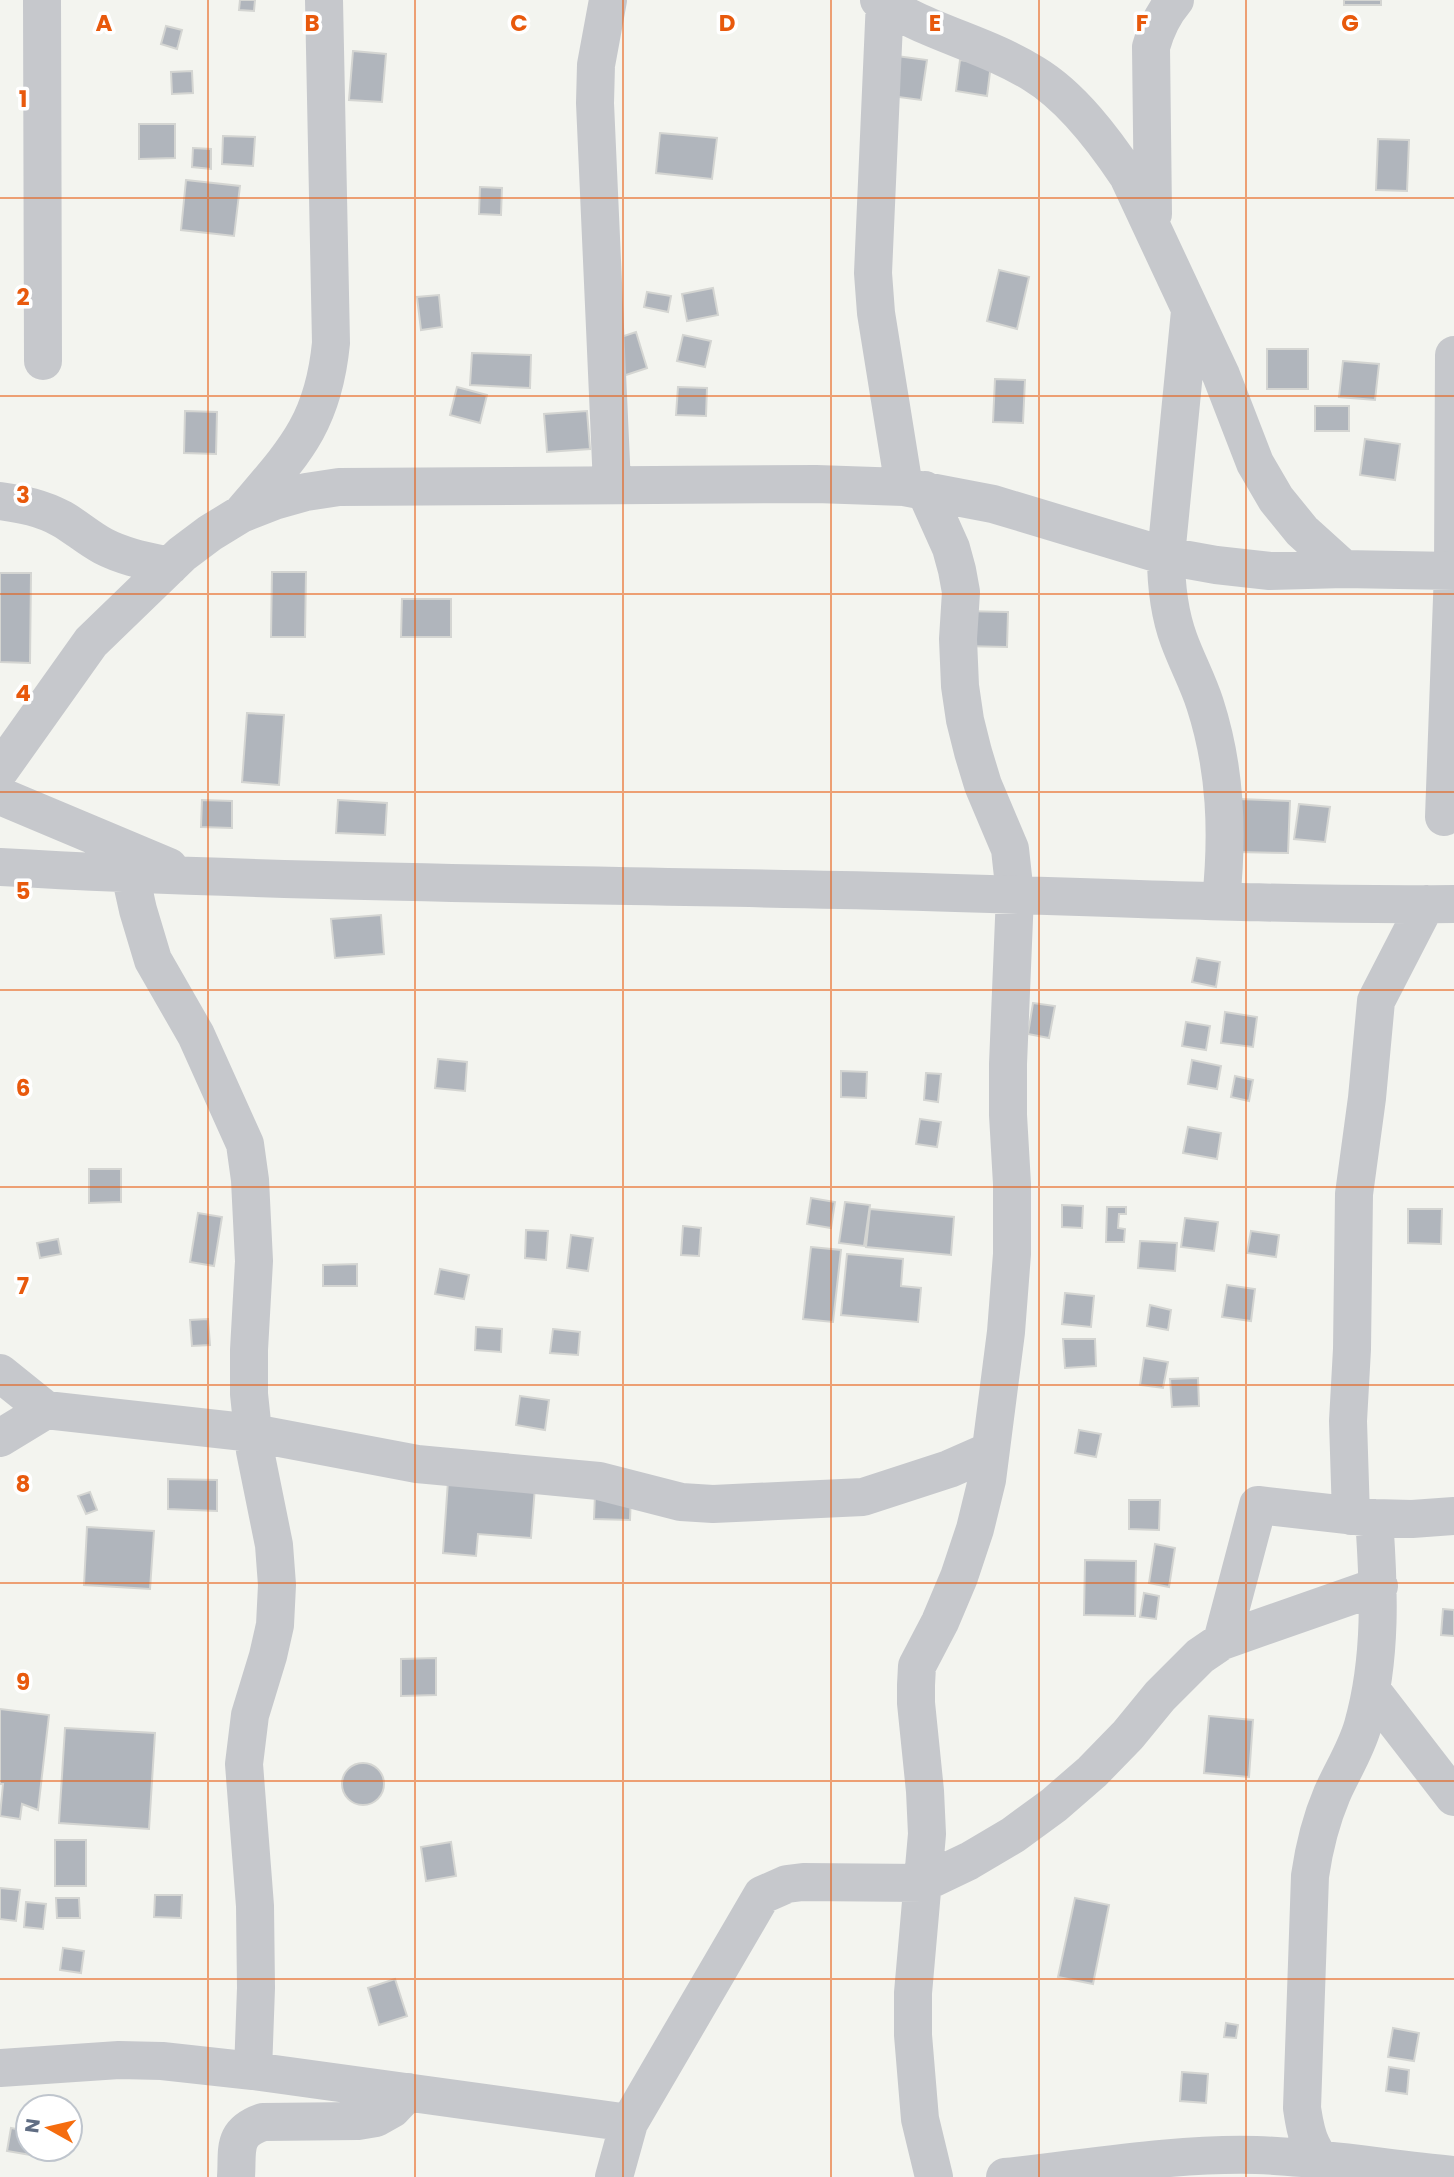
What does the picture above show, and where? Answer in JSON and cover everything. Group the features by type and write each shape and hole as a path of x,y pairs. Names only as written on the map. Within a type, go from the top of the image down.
{"street":[{"path":"42,0 43,361"},
{"path":"241,514 296,449 321,402 328,373 331,343 324,0"},
{"path":"608,0 596,65 595,103 612,485"},
{"path":"1154,230 1151,47 1157,28 1175,0"},
{"path":"883,1 907,18 990,52 1035,74 1085,119 1108,146 1128,176 1191,309 1221,375 1255,463 1276,499 1302,531 1343,569"},
{"path":"883,1 873,273 876,313 914,489 951,548 957,570 961,592 959,674 965,720 984,785 1010,849 1015,895 1008,1064 1012,1254 1006,1332 987,1480 975,1529 940,1622 917,1666 916,1703 922,1747 927,1834 913,2035 920,2119 934,2177"},
{"path":"1191,309 1166,556 1166,584 1179,640 1206,705 1223,778 1226,860 1221,901"},
{"path":"1444,817 1453,571 1454,355"},
{"path":"0,770 91,642 182,554 241,514 306,492 339,487 816,484 914,489 993,504 1166,556 1216,565 1270,571 1453,571"},
{"path":"0,501 43,510 106,547 137,559 170,566"},
{"path":"0,796 189,876"},
{"path":"0,867 189,876 1440,904"},
{"path":"130,874 153,960 196,1035 245,1144 253,1216 249,1394 255,1451 274,1545 277,1585 275,1625 250,1714 244,1764 255,1906 253,2071"},
{"path":"1323,2168 1312,2146 1302,2108 1310,1876 1322,1820 1362,1728 1372,1691 1377,1650 1379,1586 1363,1517 1348,1421 1354,1194 1376,1000 1440,904"},
{"path":"0,1373 46,1410 254,1433 417,1464 599,1480 681,1502 713,1504 863,1497 939,1472 990,1451"},
{"path":"0,1438 46,1410"},
{"path":"1222,1641 1258,1504 1363,1517 1454,1516"},
{"path":"614,2177 629,2123 762,1895 787,1884 803,1882 923,1883 969,1861 1013,1835 1054,1805 1092,1772 1128,1735 1160,1696 1200,1656 1222,1641 1379,1586"},
{"path":"1372,1691 1454,1797"},
{"path":"0,2068 129,2060 162,2061 629,2123"},
{"path":"236,2177 238,2144 242,2134 251,2126 263,2122 358,2121 376,2118 392,2109 408,2092"},
{"path":"1005,2177 1139,2160 1256,2155 1323,2168 1454,2175"}],"building":[{"path":"240,0 255,0 254,11 239,10"},
{"path":"1344,0 1381,0 1381,5 1344,5"},
{"path":"166,26 182,30 177,49 161,44"},
{"path":"353,51 386,54 382,102 349,100"},
{"path":"889,55 927,60 921,100 883,95"},
{"path":"960,60 991,64 987,96 956,91"},
{"path":"192,71 193,93 172,94 171,72"},
{"path":"139,124 175,124 175,158 139,159"},
{"path":"660,133 717,138 712,179 656,173"},
{"path":"223,136 255,137 253,166 222,164"},
{"path":"1378,139 1409,140 1407,191 1376,190"},
{"path":"193,148 211,149 211,169 192,167"},
{"path":"186,180 240,186 234,236 181,230"},
{"path":"480,187 502,188 501,215 479,214"},
{"path":"999,270 1029,277 1017,329 987,321"},
{"path":"713,288 718,315 687,321 682,294"},
{"path":"647,292 671,296 668,312 644,307"},
{"path":"439,295 442,327 421,330 417,297"},
{"path":"636,332 647,368 617,378 606,342"},
{"path":"683,335 711,341 705,367 677,361"},
{"path":"1267,349 1308,349 1308,389 1267,389"},
{"path":"472,353 531,355 530,388 470,385"},
{"path":"1343,361 1379,364 1375,400 1339,397"},
{"path":"995,379 1025,380 1023,423 993,422"},
{"path":"457,387 487,395 480,423 450,415"},
{"path":"678,387 707,388 706,416 676,415"},
{"path":"1315,406 1349,406 1349,431 1315,431"},
{"path":"185,411 217,412 216,454 184,453"},
{"path":"587,411 590,449 547,452 544,414"},
{"path":"1365,439 1400,444 1395,480 1360,475"},
{"path":"272,572 306,572 305,637 271,637"},
{"path":"0,573 31,573 30,663 0,662"},
{"path":"402,599 451,599 451,637 401,637"},
{"path":"962,611 1008,612 1007,647 962,646"},
{"path":"247,713 284,715 279,785 242,782"},
{"path":"1239,799 1290,801 1288,853 1237,852"},
{"path":"202,800 232,801 232,828 201,827"},
{"path":"338,800 387,803 385,835 336,833"},
{"path":"1299,804 1330,807 1325,842 1294,839"},
{"path":"381,915 384,954 335,958 331,919"},
{"path":"1197,958 1220,962 1216,987 1192,982"},
{"path":"1033,1003 1055,1006 1049,1038 1028,1034"},
{"path":"1225,1012 1257,1017 1253,1047 1221,1043"},
{"path":"1186,1022 1210,1026 1206,1050 1182,1046"},
{"path":"438,1059 467,1062 465,1091 435,1088"},
{"path":"1192,1060 1221,1066 1217,1089 1188,1084"},
{"path":"841,1071 867,1072 866,1098 841,1097"},
{"path":"926,1073 941,1074 938,1102 924,1100"},
{"path":"1235,1076 1253,1080 1249,1101 1231,1097"},
{"path":"920,1119 941,1122 937,1147 916,1144"},
{"path":"1188,1127 1221,1133 1217,1159 1183,1153"},
{"path":"89,1169 121,1169 121,1202 89,1203"},
{"path":"811,1198 835,1202 831,1228 807,1224"},
{"path":"845,1202 870,1205 864,1246 839,1243"},
{"path":"1062,1205 1083,1206 1082,1228 1062,1227"},
{"path":"1107,1207 1126,1207 1126,1214 1119,1214 1118,1228 1125,1229 1124,1242 1106,1242"},
{"path":"870,1209 954,1217 951,1255 866,1247"},
{"path":"1408,1209 1442,1209 1441,1244 1408,1243"},
{"path":"198,1213 222,1217 214,1266 190,1262"},
{"path":"1185,1218 1218,1222 1214,1251 1181,1247"},
{"path":"683,1226 701,1228 699,1256 681,1255"},
{"path":"526,1230 548,1231 546,1260 525,1258"},
{"path":"1251,1231 1279,1235 1276,1257 1247,1253"},
{"path":"571,1235 593,1238 588,1271 567,1268"},
{"path":"58,1239 61,1254 40,1258 37,1243"},
{"path":"1140,1241 1177,1243 1175,1271 1138,1268"},
{"path":"811,1247 841,1250 833,1322 803,1319"},
{"path":"847,1254 903,1259 901,1286 921,1288 918,1322 841,1315"},
{"path":"357,1264 357,1286 323,1286 323,1265"},
{"path":"440,1269 469,1275 464,1299 435,1294"},
{"path":"1227,1285 1255,1289 1251,1321 1222,1317"},
{"path":"1065,1293 1094,1296 1091,1327 1062,1324"},
{"path":"1150,1305 1171,1310 1168,1330 1147,1326"},
{"path":"208,1319 210,1345 192,1346 190,1320"},
{"path":"476,1327 502,1329 501,1352 475,1350"},
{"path":"553,1329 580,1332 578,1355 550,1353"},
{"path":"1063,1339 1095,1339 1096,1366 1065,1368"},
{"path":"1144,1358 1168,1362 1163,1388 1140,1385"},
{"path":"1198,1378 1199,1406 1172,1407 1170,1379"},
{"path":"520,1396 549,1400 545,1430 516,1425"},
{"path":"1079,1430 1101,1434 1096,1457 1075,1453"},
{"path":"168,1479 217,1480 217,1511 168,1509"},
{"path":"448,1481 535,1487 531,1538 478,1534 476,1556 443,1553"},
{"path":"90,1492 97,1510 86,1514 78,1496"},
{"path":"595,1494 631,1495 630,1520 594,1519"},
{"path":"1129,1500 1160,1500 1159,1530 1129,1529"},
{"path":"87,1527 154,1531 150,1589 84,1585"},
{"path":"1155,1544 1175,1548 1169,1587 1149,1583"},
{"path":"1085,1560 1136,1561 1135,1616 1084,1615"},
{"path":"1144,1593 1159,1596 1156,1619 1140,1617"},
{"path":"1443,1609 1454,1610 1454,1636 1441,1635"},
{"path":"436,1658 436,1695 401,1696 401,1659"},
{"path":"0,1709 49,1715 38,1810 22,1804 20,1819 0,1816 3,1784 0,1784"},
{"path":"1209,1716 1253,1720 1249,1777 1204,1773"},
{"path":"65,1728 155,1733 149,1829 59,1823"},
{"path":"363,1763 378,1769 384,1784 378,1799 363,1805 348,1799 342,1784 348,1769"},
{"path":"55,1840 86,1840 86,1886 55,1886"},
{"path":"451,1842 456,1876 426,1881 421,1847"},
{"path":"0,1888 20,1890 16,1921 0,1919"},
{"path":"155,1895 182,1895 181,1918 154,1917"},
{"path":"56,1898 79,1898 80,1918 57,1918"},
{"path":"1075,1898 1109,1905 1093,1984 1058,1977"},
{"path":"26,1902 46,1904 43,1929 24,1927"},
{"path":"63,1948 84,1951 81,1973 60,1970"},
{"path":"395,1979 407,2016 379,2025 368,1988"},
{"path":"1226,2023 1238,2025 1236,2038 1224,2037"},
{"path":"1393,2028 1419,2033 1414,2061 1388,2057"},
{"path":"1389,2067 1409,2070 1407,2094 1386,2091"},
{"path":"1182,2072 1208,2074 1206,2103 1180,2101"},
{"path":"11,2128 14,2129 14,2152 7,2151"}]}
